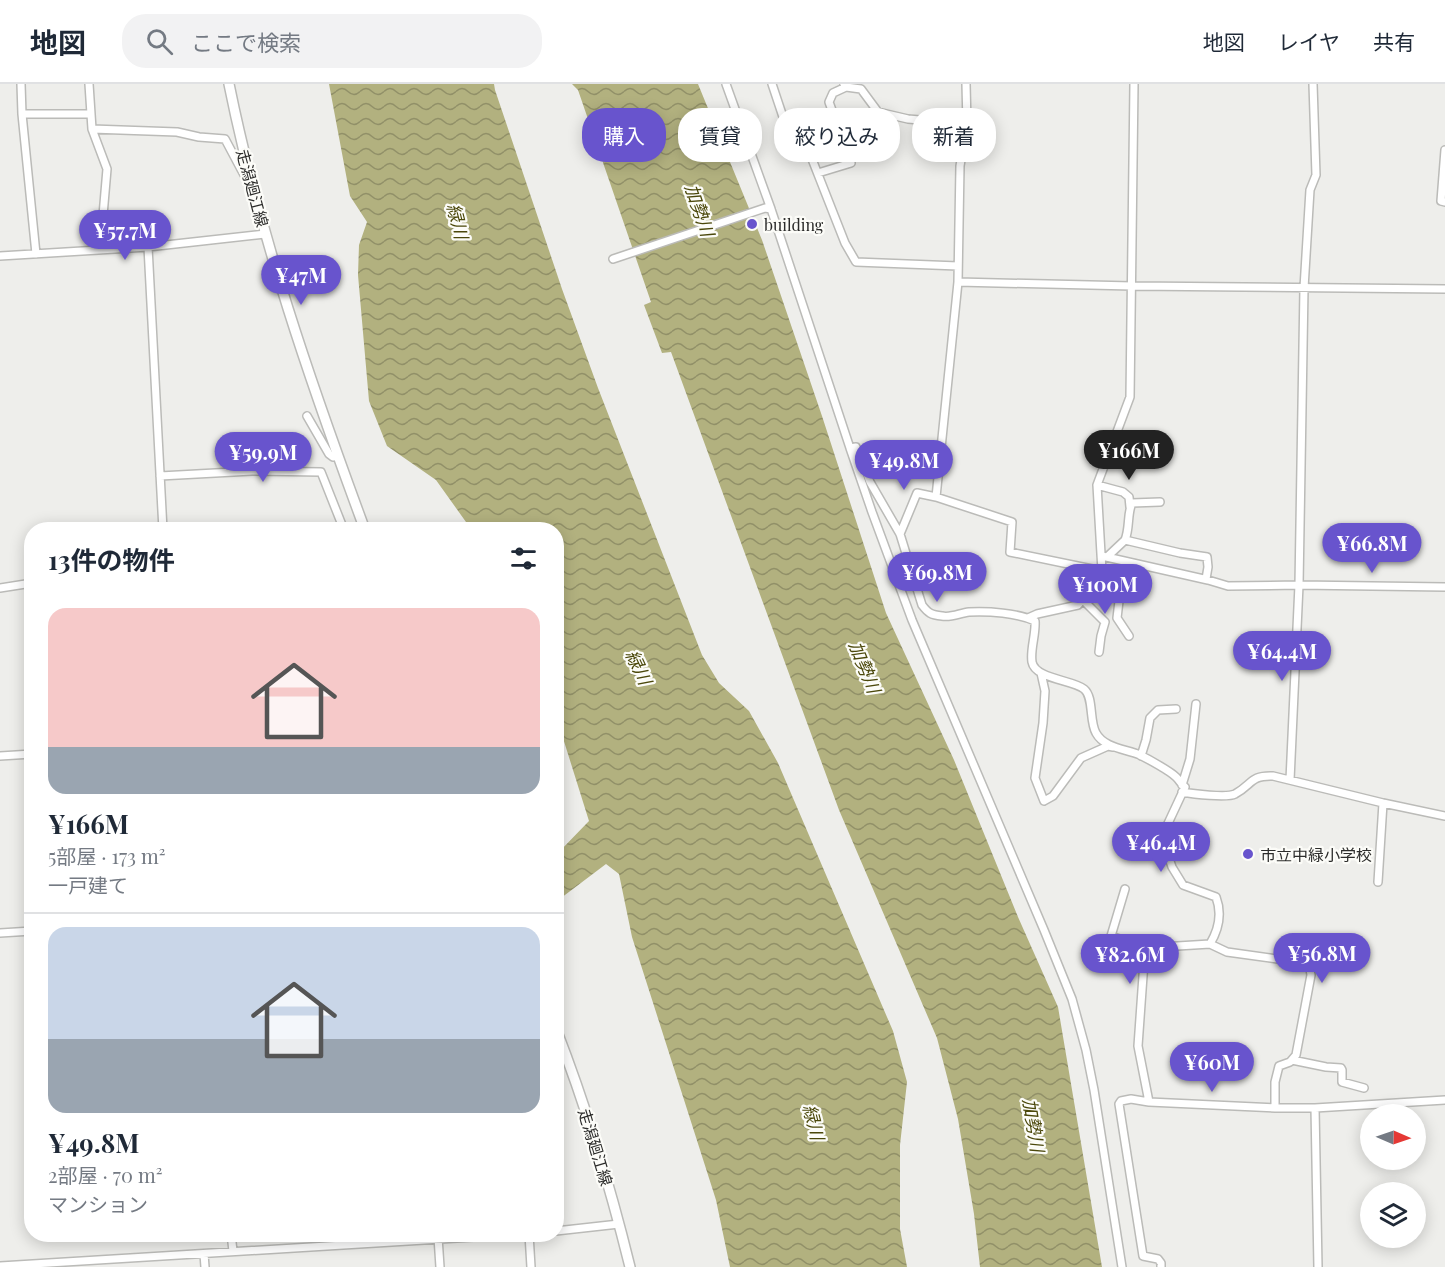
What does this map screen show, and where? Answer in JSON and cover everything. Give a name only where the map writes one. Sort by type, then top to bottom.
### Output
[{"type":"main road","name":"走潟廻江線","points":[[229,84],[238,130],[265,234],[319,403],[362,522]]},
{"type":"main road","name":"走潟廻江線","points":[[564,1049],[601,1159],[630,1267]]},
{"type":"street","points":[[21,84],[36,254]]},
{"type":"street","points":[[89,84],[92,129],[107,169],[100,250]]},
{"type":"street","points":[[726,84],[872,512],[912,620],[1072,999],[1094,1090],[1122,1267]]},
{"type":"street","points":[[772,84],[792,144],[810,154],[845,243],[856,262],[957,266]]},
{"type":"street","points":[[966,84],[967,108]]},
{"type":"street","points":[[1028,618],[1078,605],[1090,592],[1093,582],[1102,571],[1105,557],[1097,485],[1130,397],[1134,84]]},
{"type":"street","points":[[1290,780],[1299,585],[1304,288],[1310,190],[1316,175],[1313,84]]},
{"type":"street","points":[[818,173],[851,163],[830,102],[833,93],[845,86],[861,89],[879,112],[912,118]]},
{"type":"street","points":[[22,114],[91,114]]},
{"type":"street","points":[[92,129],[177,132],[225,139],[253,190]]},
{"type":"street","points":[[1445,150],[1441,201],[1445,202]]},
{"type":"street","points":[[936,497],[958,282],[961,162]]},
{"type":"street","points":[[613,259],[768,209]]},
{"type":"street","points":[[0,256],[148,247],[265,234]]},
{"type":"street","points":[[148,247],[163,522]]},
{"type":"street","points":[[958,282],[1445,289]]},
{"type":"street","points":[[308,416],[329,454],[333,457],[338,456]]},
{"type":"street","points":[[850,448],[856,447],[870,482],[900,534],[922,605],[928,613],[944,617],[969,612],[996,613],[1035,621],[1036,629],[1032,647],[1032,663],[1035,669],[1083,688],[1089,697],[1092,722],[1096,732],[1101,740],[1117,748]]},
{"type":"street","points":[[160,476],[252,471],[321,472],[341,522]]},
{"type":"street","points":[[1097,485],[1123,492],[1129,497],[1128,533],[1125,540],[1105,557]]},
{"type":"street","points":[[900,534],[917,493],[1012,522],[1010,552],[1102,571]]},
{"type":"street","points":[[1130,507],[1132,503],[1160,502]]},
{"type":"street","points":[[1125,540],[1207,557],[1206,579]]},
{"type":"street","points":[[1105,557],[1228,585],[1445,587]]},
{"type":"street","points":[[1093,582],[1119,591],[1117,618],[1129,636]]},
{"type":"street","points":[[0,588],[24,584]]},
{"type":"street","points":[[1083,600],[1105,622],[1119,622]]},
{"type":"street","points":[[1099,652],[1105,622]]},
{"type":"street","points":[[1041,673],[1045,691],[1044,712],[1035,778],[1044,801],[1053,796],[1081,758],[1108,746],[1141,756],[1175,776],[1182,789],[1199,794],[1233,795],[1254,779],[1273,776],[1445,816]]},
{"type":"street","points":[[1196,704],[1190,759],[1182,789],[1164,832],[1172,867],[1183,885],[1216,897],[1219,906],[1218,926],[1210,944]]},
{"type":"street","points":[[1141,756],[1150,718],[1158,710],[1176,709]]},
{"type":"street","points":[[0,756],[24,754]]},
{"type":"street","points":[[1378,882],[1383,803]]},
{"type":"street","points":[[1125,889],[1111,936],[1146,948],[1210,944],[1227,952],[1306,963],[1311,975],[1296,1055],[1290,1062],[1279,1066],[1275,1082],[1275,1108]]},
{"type":"street","points":[[0,933],[24,932]]},
{"type":"street","points":[[1146,948],[1138,1046],[1149,1102]]},
{"type":"street","points":[[1292,1060],[1341,1068],[1342,1082],[1364,1088]]},
{"type":"street","points":[[1161,1267],[1158,1258],[1143,1256],[1119,1104],[1121,1101],[1131,1099],[1149,1102],[1315,1108],[1445,1100]]},
{"type":"street","points":[[1315,1108],[1318,1267]]},
{"type":"street","points":[[564,1230],[620,1224]]},
{"type":"street","points":[[232,1242],[233,1251]]},
{"type":"street","points":[[0,1266],[365,1242]]},
{"type":"street","points":[[438,1242],[440,1267]]},
{"type":"street","points":[[529,1242],[531,1267]]},
{"type":"street","points":[[204,1254],[204,1267]]},
{"type":"water","name":"緑川","points":[[329,84],[494,84],[562,289],[598,388],[702,655],[719,683],[749,711],[778,763],[893,1031],[907,1082],[900,1145],[900,1229],[907,1267],[730,1267],[716,1200],[632,937],[619,874],[606,864],[564,896],[564,847],[589,821],[564,741],[564,522],[466,522],[436,480],[387,446],[369,401],[358,275],[359,245],[367,222],[350,196]]},
{"type":"water","name":"加勢川","points":[[572,84],[698,84],[708,108],[678,108],[678,162],[730,162],[762,240],[886,613],[954,760],[1018,917],[1058,1007],[1102,1267],[980,1267],[974,1214],[958,1119],[937,1038],[839,810],[671,352],[662,353],[644,305],[651,302],[603,162],[666,162],[666,108],[584,108],[578,90]]},
{"type":"place","name":"building","points":[[752,224]]},
{"type":"place","name":"市立中緑小学校","points":[[1248,854]]}]
